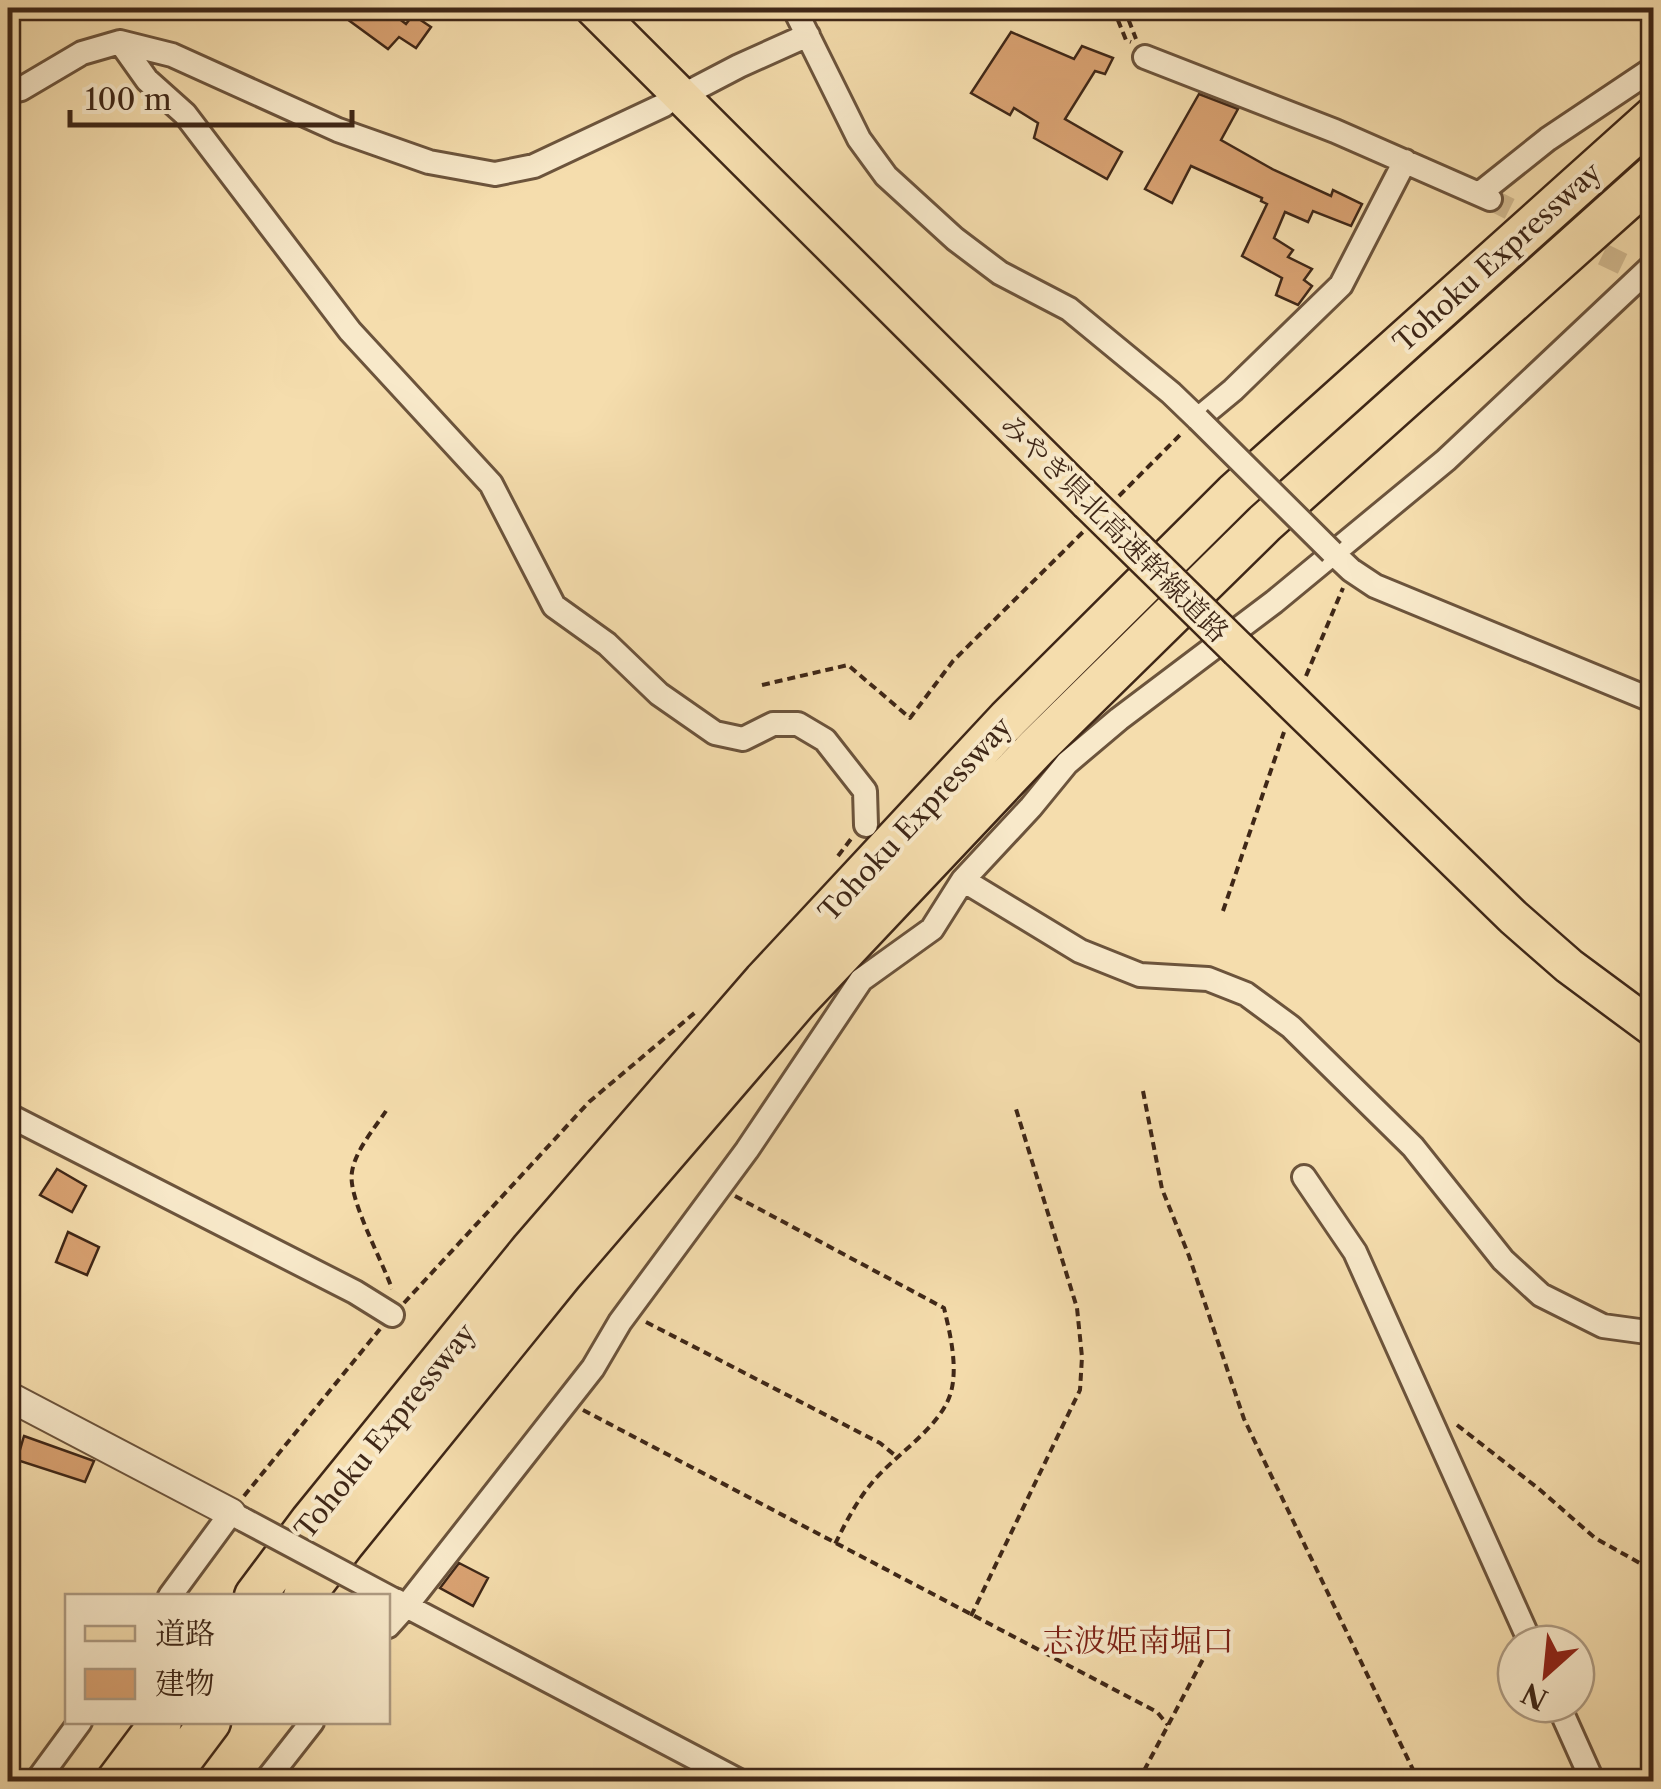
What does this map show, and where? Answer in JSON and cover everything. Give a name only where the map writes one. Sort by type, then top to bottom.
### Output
[{"type":"highway","name":"Tohoku Expressway","points":[[256,1594],[311,1521],[532,1250],[764,981],[1008,719],[1235,492],[1654,116]]},
{"type":"highway","name":"Tohoku Expressway","points":[[306,1594],[550,1289],[798,1000],[1037,747],[1265,523],[1654,175]]},
{"type":"highway","points":[[116,1782],[160,1724]]},
{"type":"highway","points":[[165,1782],[208,1724]]},
{"type":"main road","name":"みやぎ県北高速幹線道路","points":[[593,8],[1512,918],[1654,1029]]},
{"type":"street","points":[[794,8],[859,139],[886,176],[955,240],[1000,273],[1069,309],[1171,393],[1352,570],[1375,586],[1654,701]]},
{"type":"street","points":[[693,90],[808,35]]},
{"type":"street","points":[[120,42],[148,80],[185,114],[350,331],[491,484],[554,606],[607,644],[658,694],[715,733],[743,739],[772,724],[798,724],[825,740],[865,790],[866,824]]},
{"type":"street","points":[[8,92],[21,90],[82,54],[120,42],[172,55],[338,130],[429,162],[495,174],[534,166],[664,105]]},
{"type":"street","points":[[1145,56],[1484,197],[1548,139],[1654,68]]},
{"type":"street","points":[[1198,419],[1341,285],[1404,161]]},
{"type":"street","points":[[390,1622],[401,1602],[593,1368],[626,1312],[747,1150],[861,980],[932,928],[963,880],[1067,764],[1118,719],[1274,602],[1446,460],[1643,271]]},
{"type":"street","points":[[963,880],[1080,951],[1140,975],[1208,979],[1246,994],[1291,1027],[1413,1148],[1503,1260],[1542,1295],[1602,1326],[1654,1333]]},
{"type":"street","points":[[934,884],[949,903]]},
{"type":"street","points":[[8,1115],[392,1315]]},
{"type":"street","points":[[1304,1177],[1355,1252],[1522,1624]]},
{"type":"street","points":[[8,1396],[386,1594]]},
{"type":"street","points":[[172,1594],[238,1516]]},
{"type":"street","points":[[390,1596],[742,1782]]},
{"type":"street","points":[[36,1782],[79,1724]]},
{"type":"street","points":[[265,1782],[310,1724]]},
{"type":"street","points":[[1567,1724],[1593,1782]]},
{"type":"path","points":[[1124,8],[1145,56]]},
{"type":"path","points":[[762,685],[848,666],[910,718],[953,661],[1098,509],[1198,419]]},
{"type":"path","points":[[1303,682],[1352,570]]},
{"type":"path","points":[[1223,911],[1286,728]]},
{"type":"path","points":[[832,864],[866,824]]},
{"type":"path","points":[[238,1516],[392,1315],[589,1102],[705,1004]]},
{"type":"path","points":[[1144,1091],[1162,1188],[1244,1419],[1419,1782]]},
{"type":"path","points":[[970,1616],[1080,1390],[1082,1358],[1077,1308],[1016,1109]]},
{"type":"path","points":[[386,1111],[351,1174],[357,1208],[392,1288],[392,1315]]},
{"type":"path","points":[[719,1187],[944,1308],[953,1369],[951,1392],[940,1414],[870,1484],[835,1544]]},
{"type":"path","points":[[626,1312],[880,1442],[897,1456]]},
{"type":"path","points":[[566,1401],[1158,1712],[1168,1725]]},
{"type":"path","points":[[1425,1407],[1464,1429],[1596,1538],[1654,1570]]},
{"type":"path","points":[[1138,1782],[1210,1646]]},
{"type":"path","points":[[1614,1782],[1654,1764]]},
{"type":"building","points":[[332,8],[385,8],[406,24],[413,15],[431,27],[416,48],[399,37],[388,49]]},
{"type":"building","points":[[1011,32],[1074,59],[1082,46],[1113,58],[1105,74],[1095,71],[1065,119],[1122,152],[1107,179],[1034,138],[1038,123],[1014,108],[1010,115],[971,93]]},
{"type":"building","points":[[1199,94],[1238,109],[1221,140],[1331,196],[1333,190],[1362,204],[1351,226],[1313,211],[1308,222],[1285,212],[1274,238],[1293,250],[1288,257],[1312,269],[1304,280],[1312,286],[1298,305],[1276,295],[1282,278],[1242,256],[1267,204],[1262,198],[1191,166],[1172,203],[1145,189]]},
{"type":"building","points":[[57,1169],[86,1186],[72,1212],[40,1195]]},
{"type":"building","points":[[68,1232],[99,1247],[87,1275],[56,1262]]},
{"type":"building","points":[[24,1436],[94,1461],[85,1482],[17,1460]]},
{"type":"building","points":[[459,1563],[488,1578],[473,1606],[440,1588]]},
{"type":"tunnel","points":[[1490,199],[1544,226]]},
{"type":"tunnel","points":[[1573,240],[1623,264]]},
{"type":"district","name":"志波姫南堀口","points":[[1138,1640]]}]
